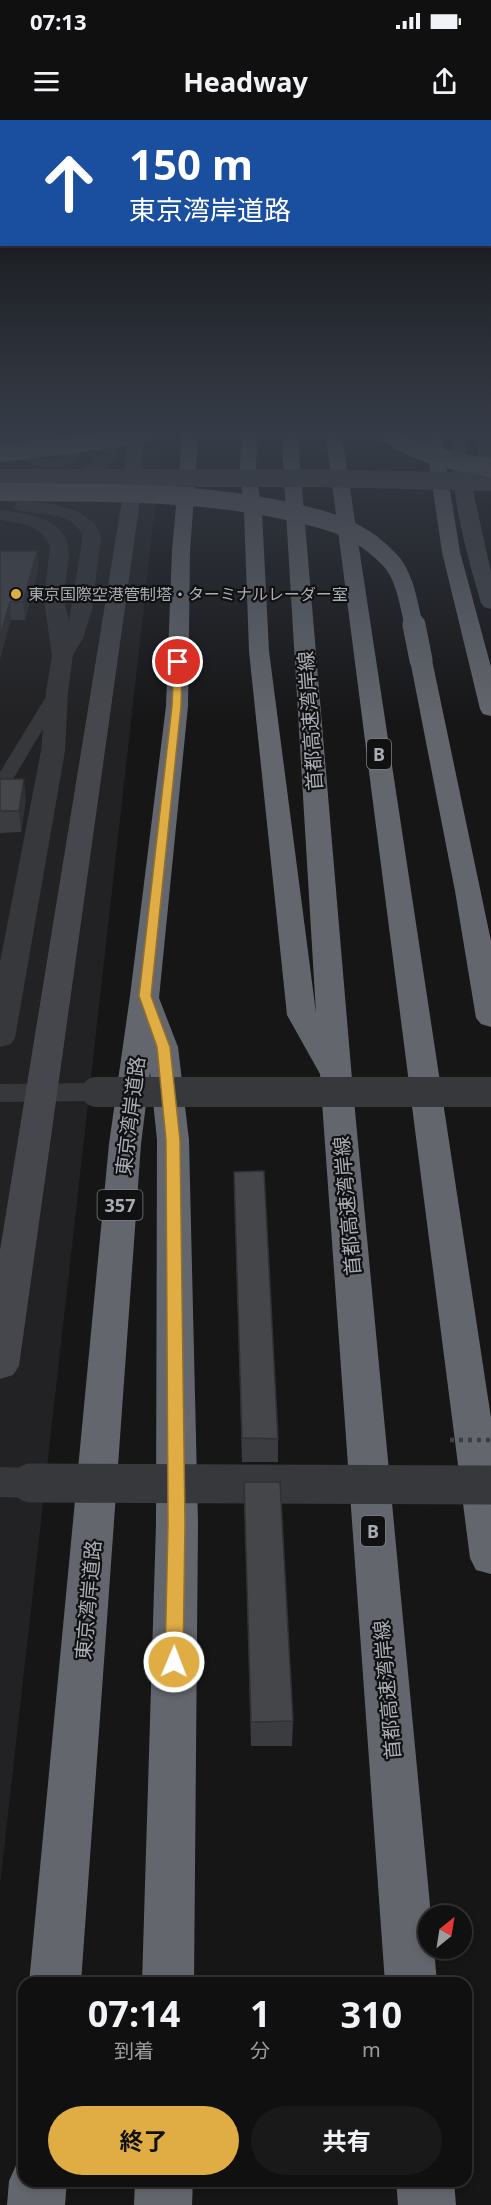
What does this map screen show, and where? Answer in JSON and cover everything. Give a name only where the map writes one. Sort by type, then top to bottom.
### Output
[{"type":"highway","name":"東京湾岸道路","points":[[56,1977],[125,1144],[145,996],[177,706],[183,526]]},
{"type":"highway","points":[[254,526],[259,651],[302,1016],[336,1079]]},
{"type":"highway","name":"首都高速湾岸線","points":[[296,526],[336,1079],[411,1977]]},
{"type":"highway","points":[[342,526],[371,541],[392,562],[402,583],[421,660],[491,1018]]},
{"type":"highway","name":"B","points":[[347,526],[491,1558]]},
{"type":"highway","points":[[448,526],[457,579],[491,709]]},
{"type":"highway","points":[[145,996],[163,1047],[173,1140],[177,1524],[168,1977]]},
{"type":"highway","points":[[36,2205],[38,2187]]},
{"type":"highway","points":[[163,2205],[164,2187]]},
{"type":"highway","points":[[426,2187],[427,2205]]},
{"type":"street","points":[[0,1038],[4,1004],[53,751],[57,692],[63,656],[54,600],[58,538],[45,526]]},
{"type":"street","points":[[63,656],[74,638],[80,615],[92,535],[88,526]]},
{"type":"street","points":[[0,1366],[127,526]]},
{"type":"street","points":[[471,526],[478,560],[491,603]]},
{"type":"street","points":[[0,1093],[491,1092]]},
{"type":"street","points":[[15,1483],[491,1485]]},
{"type":"lane","points":[[0,786],[57,692]]},
{"type":"shaded area","points":[[0,526],[153,526],[0,1885]]},
{"type":"building","name":"東京国際空港管制塔・ターミナルレーダー室","points":[[0,551],[37,551],[23,602],[10,602],[0,636]]},
{"type":"building","points":[[0,779],[24,779],[19,811],[0,811]]},
{"type":"building","points":[[264,1171],[278,1439],[242,1438],[234,1172]]},
{"type":"building","points":[[244,1482],[280,1482],[293,1721],[251,1722]]},
{"type":"place","name":"東京国際空港管制塔・ターミナルレーダー室","points":[[16,594]]},
{"type":"route","points":[[174,1662],[177,1524],[173,1328],[173,1140],[163,1047],[145,996],[177,706],[178,662]]}]
